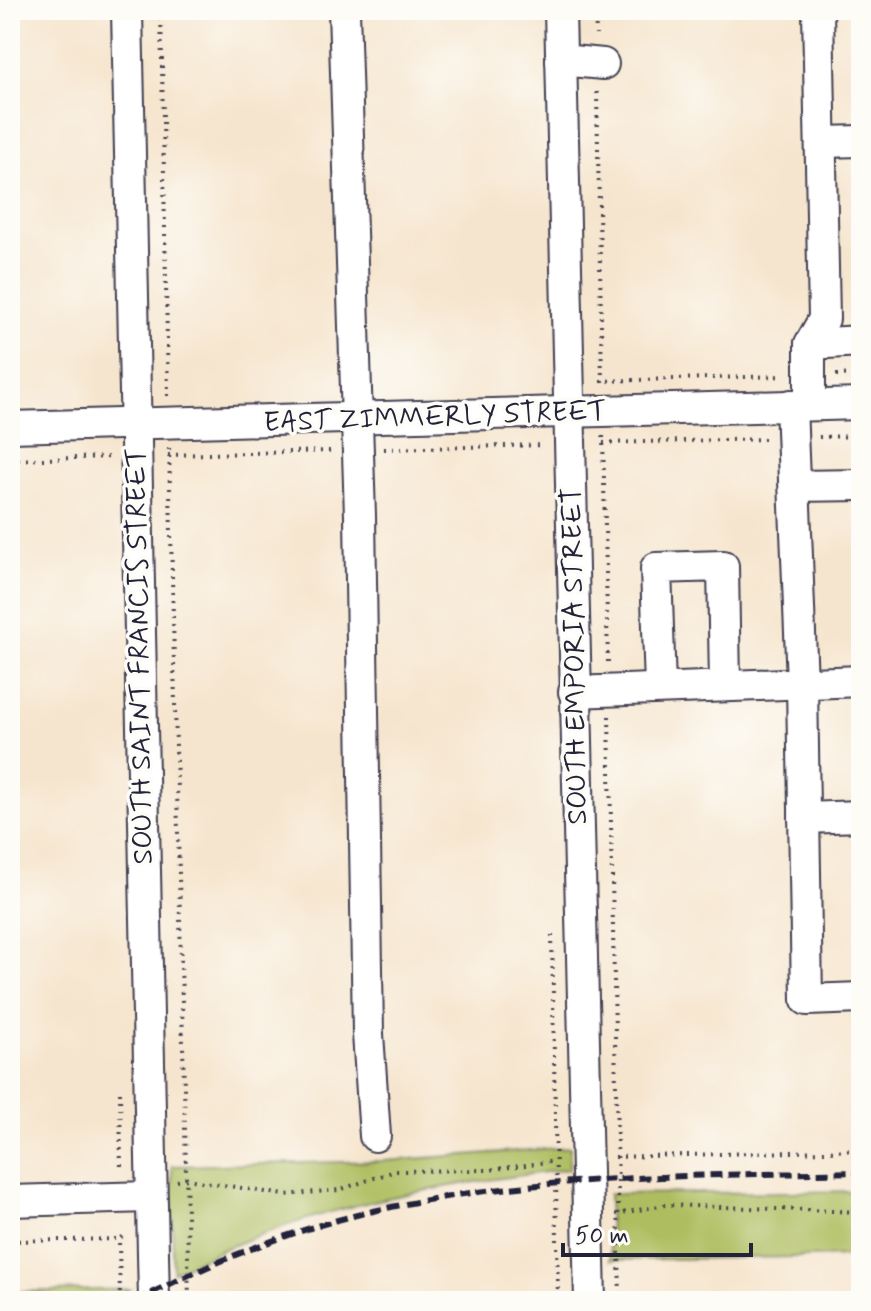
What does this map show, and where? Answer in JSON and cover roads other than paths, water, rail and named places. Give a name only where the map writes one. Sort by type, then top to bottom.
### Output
[{"type":"street","name":"SOUTH SAINT FRANCIS STREET","points":[[127,10],[133,456],[149,1197],[154,1301]]},
{"type":"street","points":[[344,10],[358,450],[361,793],[367,897],[368,1034],[375,1136]]},
{"type":"street","name":"SOUTH EMPORIA STREET","points":[[560,10],[590,1301]]},
{"type":"street","points":[[818,10],[823,142],[824,319],[810,344],[793,438],[802,683],[807,1000],[861,998]]},
{"type":"street","points":[[561,60],[600,63]]},
{"type":"street","points":[[823,142],[861,141]]},
{"type":"street","points":[[810,344],[861,341]]},
{"type":"street","name":"EAST ZIMMERLY STREET","points":[[10,427],[861,404]]},
{"type":"street","points":[[795,486],[861,485]]},
{"type":"street","points":[[660,688],[656,568],[723,566],[725,686]]},
{"type":"street","points":[[574,692],[861,681]]},
{"type":"street","points":[[804,818],[861,816]]},
{"type":"street","points":[[10,1201],[149,1197]]},
{"type":"railway","points":[[135,1301],[213,1264],[267,1243],[349,1217],[412,1203],[475,1192],[604,1180],[861,1172]]}]
